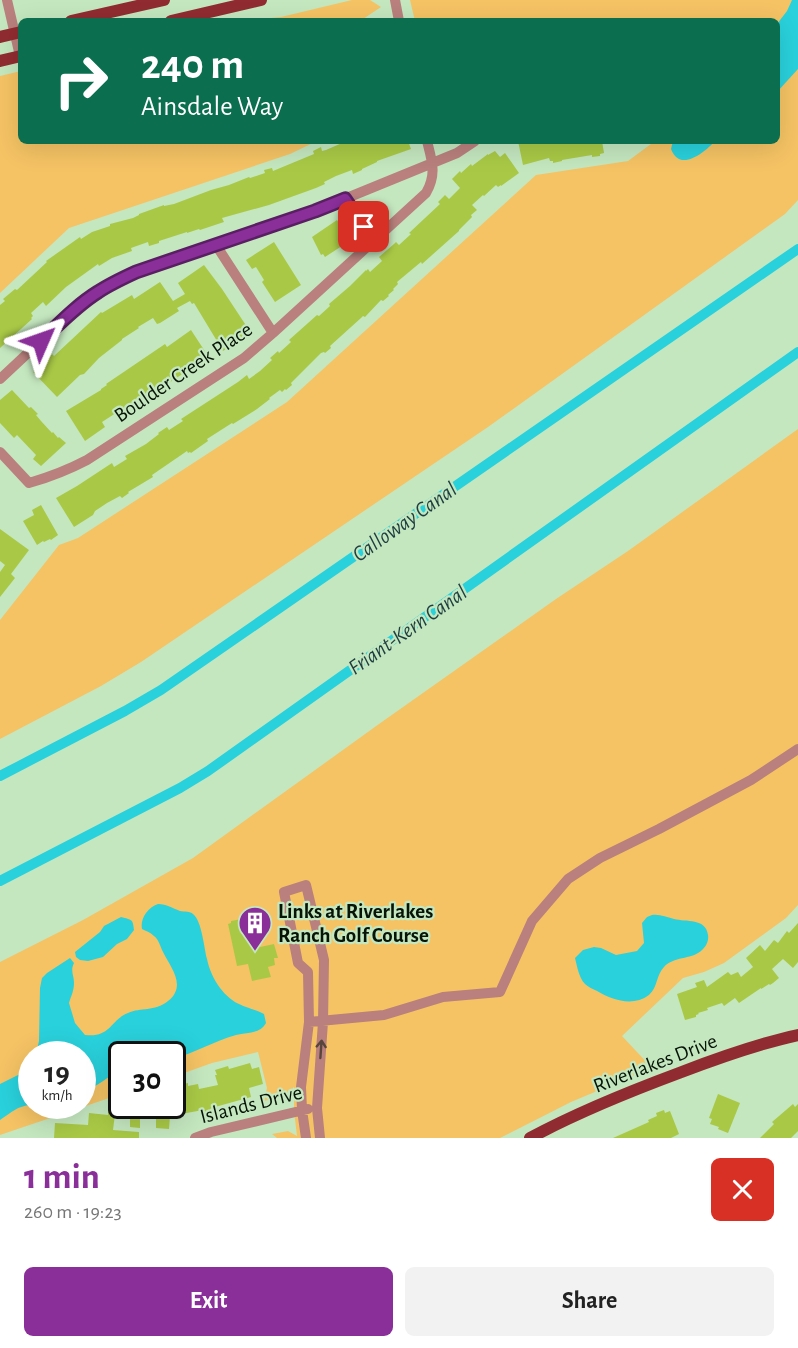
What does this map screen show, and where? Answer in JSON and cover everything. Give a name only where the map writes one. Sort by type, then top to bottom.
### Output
[{"type":"main road","points":[[84,18],[164,0]]},
{"type":"main road","points":[[184,18],[261,0]]},
{"type":"main road","points":[[0,37],[18,33]]},
{"type":"main road","points":[[0,61],[18,57]]},
{"type":"main road","name":"Riverlakes Drive","points":[[530,1138],[642,1086],[711,1061],[798,1035]]},
{"type":"street","points":[[7,0],[18,33]]},
{"type":"street","points":[[394,0],[398,18]]},
{"type":"street","points":[[428,144],[432,163]]},
{"type":"street","points":[[0,379],[76,308],[116,281],[136,272],[315,211],[457,153],[470,144]]},
{"type":"street","name":"Boulder Creek Place","points":[[0,452],[29,483],[59,474],[87,460],[244,358],[426,193],[433,176],[432,163]]},
{"type":"street","points":[[345,199],[374,242]]},
{"type":"street","points":[[216,245],[273,333]]},
{"type":"street","points":[[309,1022],[384,1015],[443,998],[500,992],[532,921],[568,879],[600,858],[751,780],[798,749]]},
{"type":"street","points":[[306,1138],[301,1087],[309,1022],[308,972],[298,963],[284,892],[306,885],[324,960],[323,1022],[317,1108],[320,1138]]},
{"type":"street","points":[[308,972],[324,969]]},
{"type":"street","name":"Islands Drive","points":[[195,1138],[211,1132],[317,1108]]},
{"type":"shaded area","points":[[352,0],[370,0],[381,7],[364,18],[270,18]]},
{"type":"shaded area","points":[[410,0],[798,0],[798,200],[785,214],[488,427],[141,662],[101,686],[0,739],[0,620],[59,545],[78,538],[287,402],[536,175],[628,161],[651,144],[780,144],[780,18],[414,18]]},
{"type":"shaded area","points":[[18,72],[18,144],[311,144],[290,154],[69,228],[0,293],[0,76]]},
{"type":"shaded area","points":[[798,429],[798,905],[786,918],[724,963],[683,978],[622,1036],[652,1068],[571,1102],[500,1138],[277,1138],[272,1134],[288,1131],[297,1136],[294,1087],[285,1096],[264,1101],[267,1088],[258,1052],[212,1063],[186,1072],[186,1041],[108,1041],[108,1098],[96,1102],[96,1041],[18,1041],[18,1119],[47,1119],[0,1135],[0,962],[83,920],[193,858],[556,599],[628,551]]},
{"type":"water","points":[[792,0],[798,0],[798,69],[780,89],[780,20]]},
{"type":"water","points":[[672,144],[712,144],[699,155],[686,160],[675,156],[671,149]]},
{"type":"water","points":[[167,905],[189,912],[196,917],[209,967],[218,985],[236,1002],[264,1014],[266,1023],[257,1031],[236,1035],[186,1055],[186,1041],[108,1041],[108,1078],[96,1086],[96,1041],[39,1041],[42,978],[70,958],[74,963],[72,971],[74,986],[69,1003],[75,1023],[85,1035],[100,1034],[128,1013],[153,1008],[168,1001],[176,989],[176,977],[157,939],[142,929],[143,918],[154,906]]},
{"type":"water","points":[[652,915],[700,923],[708,935],[706,946],[697,954],[668,964],[661,970],[652,992],[643,999],[623,1001],[585,984],[575,958],[583,950],[594,947],[616,955],[637,951],[644,943],[642,923]]},
{"type":"water","points":[[121,917],[130,920],[133,924],[134,930],[127,939],[117,944],[103,957],[88,961],[76,957],[75,952],[104,926]]},
{"type":"water","points":[[18,1075],[18,1108],[0,1120],[0,1084]]},
{"type":"building","points":[[340,144],[409,144],[411,149],[377,161],[353,174],[352,170],[336,176],[316,188],[269,205],[222,218],[224,222],[149,246],[148,242],[131,248],[132,251],[112,258],[99,266],[98,264],[66,287],[46,306],[43,302],[31,313],[32,319],[0,348],[0,305],[5,301],[3,299],[15,289],[17,290],[46,261],[80,237],[81,239],[110,224],[133,218],[164,205],[174,204],[265,173],[264,170],[272,168],[273,171],[314,154],[313,151],[321,147],[322,151]]},
{"type":"building","points":[[519,144],[602,144],[604,153],[600,156],[592,157],[592,155],[553,163],[549,158],[523,165]]},
{"type":"building","points":[[495,151],[500,157],[505,153],[519,173],[501,186],[496,185],[472,205],[477,210],[459,231],[422,264],[421,262],[397,282],[398,284],[389,296],[381,300],[365,317],[363,316],[330,346],[331,348],[321,353],[291,383],[292,385],[282,392],[280,390],[257,409],[207,439],[208,441],[191,453],[187,451],[122,498],[120,496],[107,503],[74,527],[56,498],[112,463],[114,467],[127,459],[125,456],[146,444],[167,427],[169,430],[183,421],[181,419],[247,375],[249,379],[260,371],[272,360],[270,358],[291,342],[289,340],[330,306],[329,304],[366,270],[370,272],[382,261],[379,257],[396,242],[399,245],[411,234],[409,233],[440,204],[438,202],[445,195],[449,199],[460,188],[452,179],[460,171],[461,173],[471,164],[472,166]]},
{"type":"building","points":[[337,220],[351,240],[325,257],[321,255],[312,237]]},
{"type":"building","points":[[274,242],[301,285],[275,302],[262,282],[264,280],[256,267],[252,269],[246,260]]},
{"type":"building","points":[[204,265],[251,333],[231,346],[223,351],[194,303],[190,301],[177,308],[179,311],[160,323],[157,324],[153,318],[138,327],[99,358],[57,397],[33,372],[52,354],[54,356],[101,312],[132,295],[134,299],[160,282],[173,301],[185,294],[178,283]]},
{"type":"building","points":[[191,330],[210,359],[201,365],[198,361],[143,401],[123,413],[119,411],[102,422],[105,427],[85,441],[66,411],[101,390],[106,384],[165,344],[167,347]]},
{"type":"building","points":[[12,390],[38,414],[36,415],[52,433],[66,443],[41,466],[33,459],[36,455],[17,435],[14,438],[0,423],[0,400]]},
{"type":"building","points":[[41,505],[58,535],[37,545],[23,521],[34,515],[32,510]]},
{"type":"building","points":[[0,529],[29,550],[11,574],[15,578],[0,597],[0,572],[5,565],[0,561]]},
{"type":"building","name":"Links at Riverlakes Ranch Golf Course","points":[[247,918],[249,923],[254,922],[260,947],[274,944],[278,958],[274,958],[275,965],[268,967],[271,977],[252,981],[248,964],[237,966],[228,924],[231,921]]},
{"type":"building","points":[[798,923],[798,962],[793,968],[783,959],[772,969],[779,978],[770,985],[761,988],[739,1003],[735,998],[724,1006],[722,1003],[707,1008],[708,1010],[698,1013],[696,1017],[685,1020],[677,994],[697,987],[695,983],[704,980],[707,987],[728,972],[731,975],[738,972],[741,977],[753,967],[746,958],[760,945],[765,951],[774,940],[778,943],[787,931],[789,933]]},
{"type":"building","points":[[250,1063],[252,1069],[259,1067],[263,1084],[249,1088],[251,1097],[215,1107],[210,1109],[211,1112],[204,1114],[203,1110],[186,1113],[186,1083],[188,1083],[188,1086],[198,1084],[199,1089],[218,1085],[215,1070],[228,1066],[229,1069]]},
{"type":"building","points":[[718,1094],[740,1103],[728,1133],[710,1124],[712,1119],[709,1118]]},
{"type":"building","points":[[793,1104],[795,1107],[798,1104],[798,1131],[791,1138],[760,1138],[774,1124],[772,1122]]},
{"type":"building","points":[[664,1110],[665,1113],[670,1111],[679,1134],[671,1138],[613,1138],[649,1122],[648,1120],[657,1116],[656,1113]]},
{"type":"building","points":[[96,1114],[108,1115],[108,1119],[114,1119],[113,1130],[139,1132],[139,1138],[54,1138],[55,1123],[88,1125],[88,1119],[96,1119]]},
{"type":"building","points":[[130,1119],[140,1119],[140,1128],[130,1127]]},
{"type":"building","points":[[156,1119],[170,1119],[169,1129],[156,1128]]},
{"type":"waterway","name":"Calloway Canal","points":[[0,776],[161,690],[798,249]]},
{"type":"waterway","name":"Friant-Kern Canal","points":[[0,881],[180,788],[208,771],[798,352]]},
{"type":"place","name":"Links at Riverlakes Ranch Golf Course","points":[[255,952]]},
{"type":"route","points":[[41,341],[76,308],[98,292],[136,272],[345,199],[364,227]]}]
